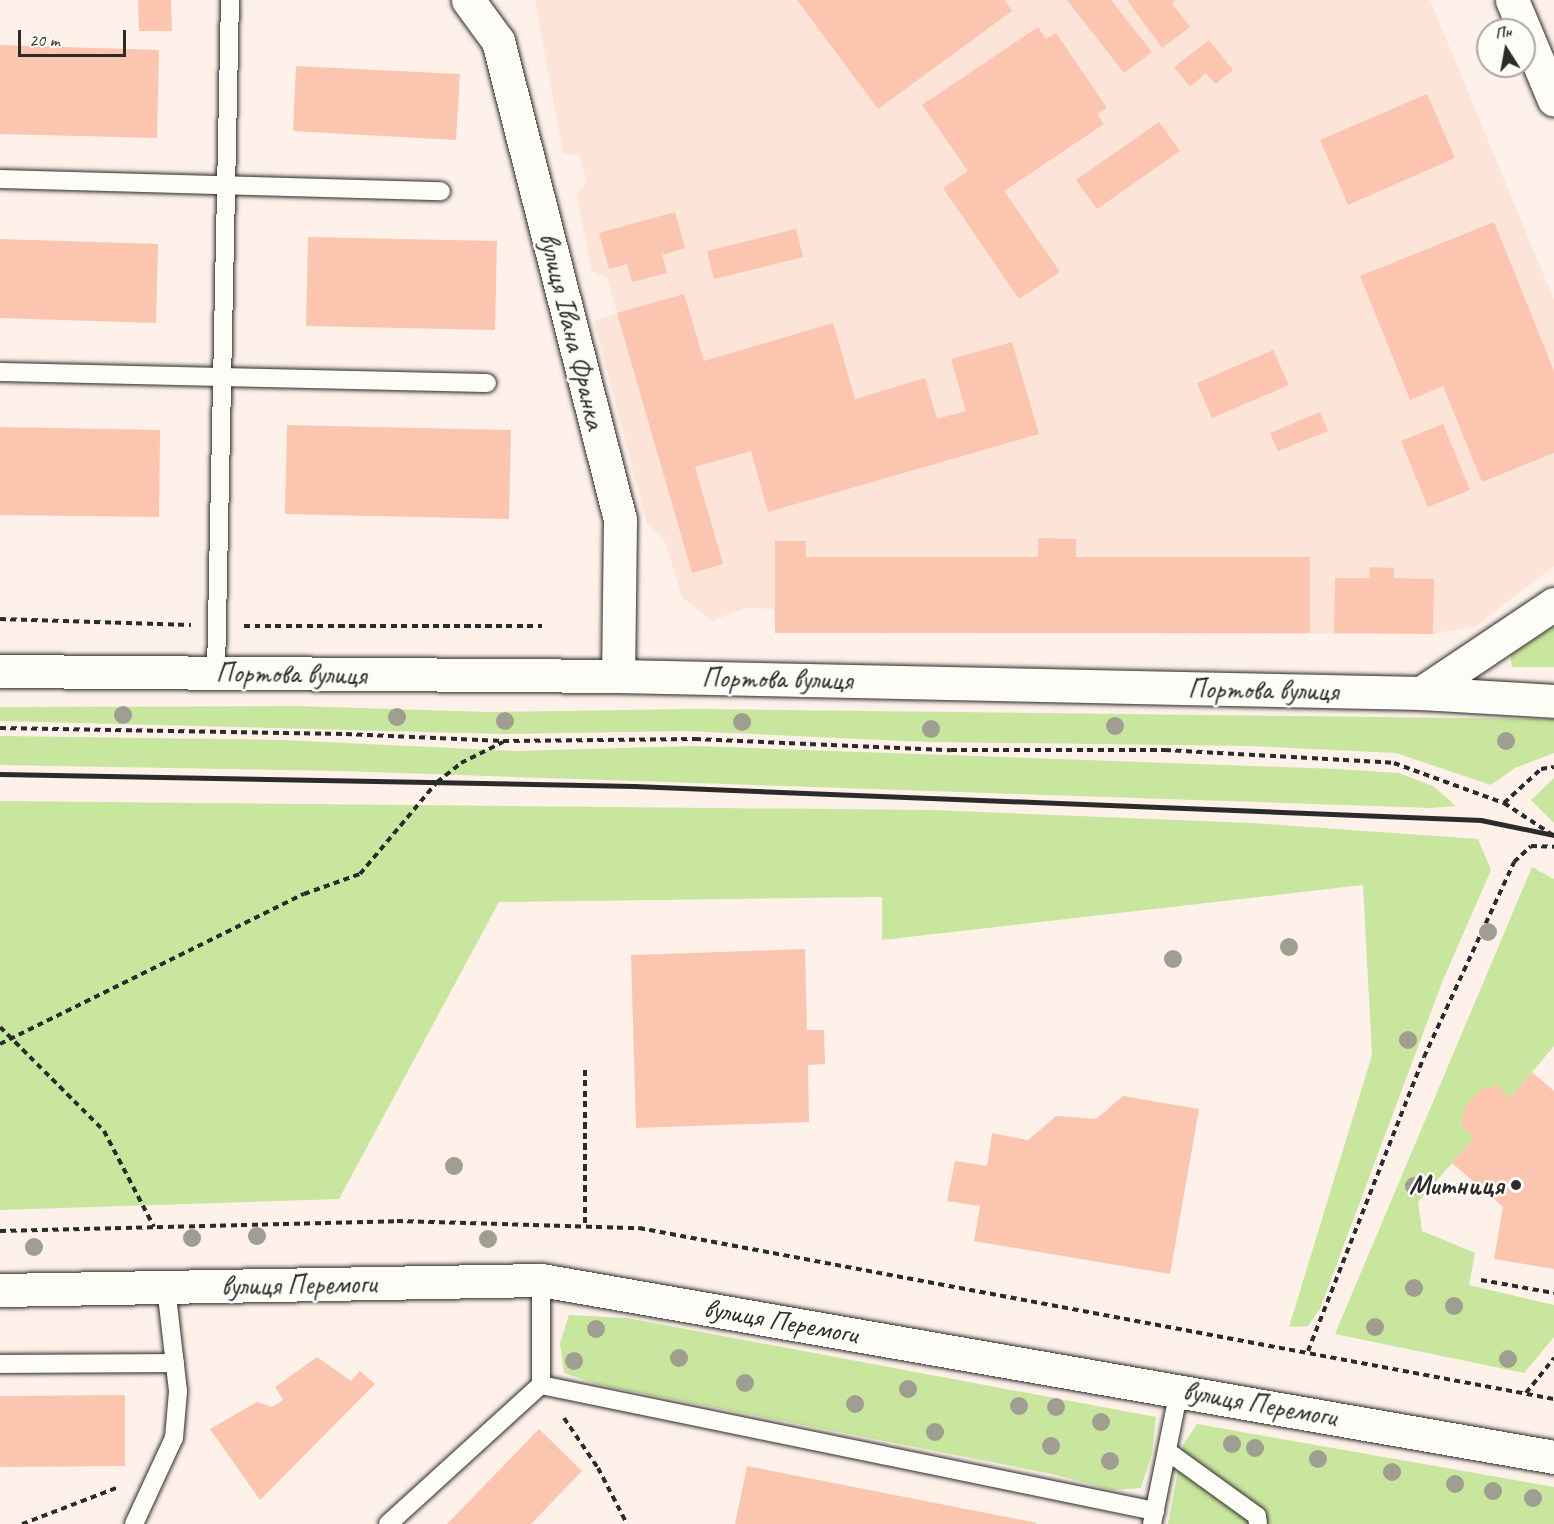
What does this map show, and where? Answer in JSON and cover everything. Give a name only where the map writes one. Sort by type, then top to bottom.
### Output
[{"type":"street","name":"вулиця Івана Франка","points":[[468,0],[498,41],[620,519],[618,676]]},
{"type":"street","points":[[1512,0],[1554,100]]},
{"type":"street","points":[[1421,693],[1554,604]]},
{"type":"street","name":"Портова вулиця","points":[[0,671],[618,676],[1421,693],[1554,701]]},
{"type":"street","name":"вулиця Перемоги","points":[[0,1290],[542,1280],[1554,1457]]},
{"type":"lane","points":[[216,672],[219,626],[230,0]]},
{"type":"lane","points":[[0,179],[441,191]]},
{"type":"lane","points":[[0,372],[487,383]]},
{"type":"lane","points":[[388,1524],[541,1385],[542,1280]]},
{"type":"lane","points":[[134,1524],[174,1438],[178,1391],[166,1288]]},
{"type":"lane","points":[[0,1364],[175,1363]]},
{"type":"lane","points":[[541,1385],[1153,1517],[1179,1390]]},
{"type":"lane","points":[[1167,1452],[1257,1516],[1258,1524]]},
{"type":"path","points":[[0,619],[219,626],[542,626]]},
{"type":"path","points":[[0,728],[346,734],[503,741],[695,739],[951,750],[1165,750],[1394,763],[1504,803],[1554,836]]},
{"type":"path","points":[[0,1044],[304,894],[360,874],[437,782],[461,763],[503,741]]},
{"type":"path","points":[[1504,803],[1541,770],[1554,767]]},
{"type":"path","points":[[1308,1351],[1424,1057],[1514,862],[1531,846],[1554,847]]},
{"type":"path","points":[[0,1027],[104,1131],[154,1227]]},
{"type":"path","points":[[585,1070],[585,1227]]},
{"type":"path","points":[[0,1231],[397,1221],[639,1228],[1308,1351],[1554,1399]]},
{"type":"path","points":[[1481,1280],[1554,1293]]},
{"type":"path","points":[[1526,1393],[1554,1358]]},
{"type":"path","points":[[541,1385],[598,1468],[627,1524]]},
{"type":"path","points":[[22,1524],[158,1472]]},
{"type":"shaded area","points":[[535,0],[1430,0],[1554,300],[1554,566],[1476,626],[1433,634],[775,633],[774,609],[745,608],[712,621],[682,597],[664,539],[647,524],[594,321],[617,313],[607,278],[592,271],[576,193],[587,183],[579,155],[563,153]]},
{"type":"green space","points":[[1554,626],[1554,667],[1512,667],[1510,655]]},
{"type":"green space","points":[[296,706],[488,712],[693,709],[1554,719],[1554,753],[1515,768],[1491,785],[1396,753],[1251,746],[926,742],[685,731],[504,734],[0,721],[0,707]]},
{"type":"green space","points":[[0,736],[283,740],[515,751],[695,746],[1337,769],[1399,773],[1433,786],[1456,806],[1432,808],[342,771],[0,765]]},
{"type":"green space","points":[[1554,778],[1554,823],[1531,800]]},
{"type":"green space","points":[[0,801],[932,810],[1252,823],[1478,839],[1491,870],[1443,980],[1320,1309],[1308,1326],[1289,1327],[1372,1055],[1363,885],[882,940],[882,897],[499,902],[339,1199],[0,1210]]},
{"type":"green space","points":[[1532,867],[1554,879],[1554,1046],[1510,1098],[1496,1086],[1480,1090],[1464,1108],[1461,1126],[1474,1138],[1418,1202],[1422,1231],[1475,1253],[1469,1285],[1554,1305],[1554,1337],[1524,1373],[1335,1334]]},
{"type":"green space","points":[[569,1315],[627,1318],[1156,1417],[1152,1453],[1141,1488],[1112,1490],[1052,1474],[600,1385],[564,1373],[560,1343]]},
{"type":"green space","points":[[1197,1424],[1554,1487],[1554,1524],[1168,1524],[1183,1445]]},
{"type":"building","points":[[138,0],[171,0],[172,31],[139,31]]},
{"type":"building","points":[[797,0],[1004,0],[1012,11],[878,109]]},
{"type":"building","points":[[1067,0],[1111,0],[1152,52],[1124,73]]},
{"type":"building","points":[[1127,0],[1176,0],[1172,3],[1190,27],[1162,48]]},
{"type":"building","points":[[1038,27],[1046,39],[1056,33],[1107,108],[1097,114],[1104,124],[1004,191],[1060,272],[1019,299],[943,188],[968,171],[922,105]]},
{"type":"building","points":[[1209,40],[1233,70],[1215,84],[1206,73],[1190,87],[1174,67]]},
{"type":"building","points":[[0,45],[159,50],[157,138],[0,134]]},
{"type":"building","points":[[296,66],[460,74],[456,140],[293,131]]},
{"type":"building","points":[[1427,94],[1455,158],[1348,205],[1320,140]]},
{"type":"building","points":[[1159,122],[1180,151],[1097,209],[1076,180]]},
{"type":"building","points":[[675,212],[685,248],[662,255],[667,273],[632,282],[627,264],[609,269],[599,233]]},
{"type":"building","points":[[1494,222],[1554,371],[1554,453],[1482,482],[1443,386],[1410,400],[1360,276]]},
{"type":"building","points":[[796,229],[803,257],[714,279],[707,251]]},
{"type":"building","points":[[308,237],[497,241],[495,330],[306,326]]},
{"type":"building","points":[[0,239],[158,244],[156,323],[0,318]]},
{"type":"building","points":[[684,294],[704,361],[833,323],[855,399],[925,378],[937,419],[966,411],[951,359],[1012,342],[1039,434],[768,512],[751,451],[695,467],[723,564],[692,573],[617,313]]},
{"type":"building","points":[[1273,350],[1289,385],[1212,418],[1197,383]]},
{"type":"building","points":[[1320,412],[1328,431],[1278,451],[1270,433]]},
{"type":"building","points":[[1443,424],[1470,490],[1428,507],[1401,441]]},
{"type":"building","points":[[287,425],[511,430],[509,519],[285,514]]},
{"type":"building","points":[[0,427],[160,430],[159,517],[0,515]]},
{"type":"building","points":[[1038,538],[1076,539],[1076,557],[1310,557],[1310,633],[775,633],[775,541],[806,541],[806,557],[1038,557]]},
{"type":"building","points":[[1370,567],[1394,568],[1394,578],[1434,579],[1433,634],[1334,633],[1335,578],[1369,578]]},
{"type":"building","points":[[805,949],[807,1030],[824,1030],[825,1064],[808,1065],[809,1122],[636,1128],[631,955]]},
{"type":"building","name":"Митниця","points":[[1532,1072],[1554,1091],[1554,1269],[1494,1259],[1503,1207],[1452,1163],[1474,1138],[1461,1126],[1464,1108],[1480,1090],[1497,1085],[1510,1098]]},
{"type":"building","points":[[1123,1096],[1199,1109],[1170,1274],[974,1241],[980,1206],[947,1201],[955,1161],[987,1166],[992,1133],[1028,1140],[1056,1116],[1096,1119]]},
{"type":"building","points":[[317,1357],[351,1381],[360,1371],[375,1384],[260,1500],[210,1429],[257,1402],[272,1407],[283,1400],[275,1387]]},
{"type":"building","points":[[125,1395],[125,1466],[0,1467],[0,1396]]},
{"type":"building","points":[[539,1429],[582,1471],[531,1524],[447,1524]]},
{"type":"building","points":[[747,1466],[1037,1523],[735,1524]]},
{"type":"railway","points":[[0,774],[634,786],[1481,820],[1554,835]]},
{"type":"place","name":"Митниця","points":[[1516,1185]]}]
